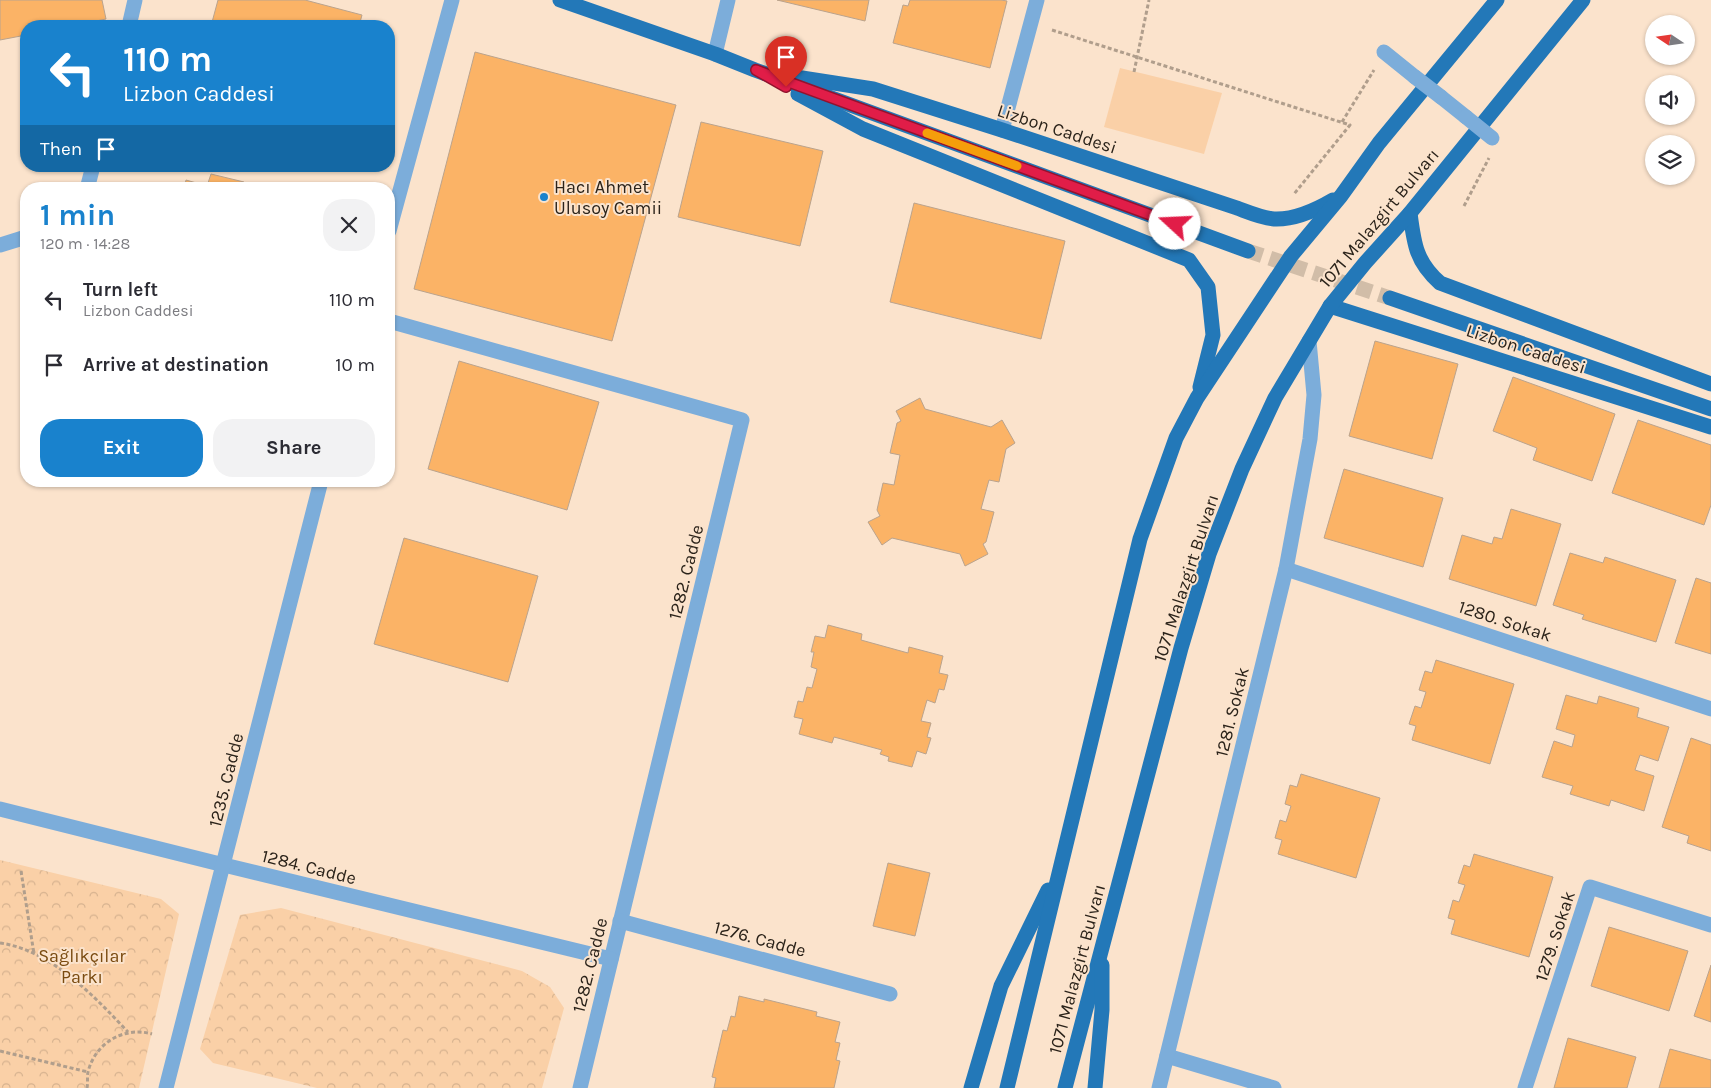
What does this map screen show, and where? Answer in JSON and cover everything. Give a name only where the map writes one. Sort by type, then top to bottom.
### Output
[{"type":"main road","name":"Lizbon Caddesi","points":[[560,0],[715,54],[1248,251]]},
{"type":"main road","points":[[1007,1088],[1140,539],[1176,438],[1197,398],[1291,256],[1341,196],[1379,143],[1497,0]]},
{"type":"main road","name":"1071 Malazgirt Bulvarı","points":[[1065,1088],[1181,648],[1209,554],[1232,495],[1275,398],[1330,306],[1365,263],[1410,213],[1583,0]]},
{"type":"main road","name":"Lizbon Caddesi","points":[[756,70],[873,89],[1274,219],[1293,217],[1316,210],[1341,196]]},
{"type":"main road","name":"Lizbon Caddesi","points":[[756,70],[863,129],[1189,260],[1208,287],[1213,335],[1197,398]]},
{"type":"main road","name":"Lizbon Caddesi","points":[[1410,213],[1414,244],[1419,259],[1429,273],[1440,283],[1711,384]]},
{"type":"main road","name":"Lizbon Caddesi","points":[[1390,298],[1711,409]]},
{"type":"main road","name":"Lizbon Caddesi","points":[[1330,306],[1711,427]]},
{"type":"main road","points":[[971,1088],[1000,986],[1060,864]]},
{"type":"main road","points":[[1094,1088],[1102,1010],[1102,945]]},
{"type":"street","points":[[130,20],[135,0]]},
{"type":"street","points":[[395,209],[452,0]]},
{"type":"street","points":[[715,54],[728,0]]},
{"type":"street","points":[[1002,130],[1037,0]]},
{"type":"street","points":[[1384,52],[1498,142]]},
{"type":"street","points":[[0,245],[20,239]]},
{"type":"street","name":"1282. Cadde","points":[[395,323],[742,420],[580,1088]]},
{"type":"street","name":"1281. Sokak","points":[[1159,1088],[1286,569],[1310,439],[1314,395],[1309,342]]},
{"type":"street","name":"1235. Cadde","points":[[166,1088],[319,487]]},
{"type":"street","name":"1280. Sokak","points":[[1286,569],[1711,709]]},
{"type":"street","name":"1284. Cadde","points":[[0,809],[224,866],[611,959]]},
{"type":"street","name":"1279. Sokak","points":[[1525,1088],[1590,887],[1711,925]]},
{"type":"street","name":"1276. Cadde","points":[[620,921],[890,994]]},
{"type":"street","points":[[1167,1056],[1274,1088]]},
{"type":"path","points":[[1134,72],[1149,0]]},
{"type":"path","points":[[1031,24],[1350,125],[1291,198]]},
{"type":"path","points":[[1342,122],[1384,52]]},
{"type":"path","points":[[1464,206],[1498,142]]},
{"type":"path","points":[[21,871],[35,954]]},
{"type":"path","points":[[0,943],[12,944],[35,954],[66,973],[91,994],[128,1032]]},
{"type":"path","points":[[88,1088],[88,1072],[102,1046],[114,1037],[128,1032],[152,1034]]},
{"type":"path","points":[[0,1051],[88,1072]]},
{"type":"green space","points":[[1120,68],[1222,93],[1204,154],[1104,127]]},
{"type":"green space","name":"Sağlıkçılar Parkı","points":[[0,860],[161,899],[179,914],[139,1088],[0,1088]]},
{"type":"green space","points":[[281,908],[522,971],[550,987],[564,1008],[542,1088],[317,1088],[213,1063],[200,1049],[240,915]]},
{"type":"building","points":[[0,0],[102,0],[106,19],[20,20],[20,36],[0,40]]},
{"type":"building","points":[[218,0],[305,0],[362,15],[361,20],[213,20]]},
{"type":"building","points":[[777,0],[869,0],[865,21]]},
{"type":"building","points":[[910,0],[1007,1],[990,68],[893,43],[903,5],[908,6]]},
{"type":"building","name":"Hacı Ahmet Ulusoy Camii","points":[[475,52],[676,105],[612,341],[414,289]]},
{"type":"building","points":[[701,122],[823,151],[800,246],[678,217]]},
{"type":"building","points":[[211,174],[244,182],[208,182]]},
{"type":"building","points":[[914,203],[1065,241],[1041,339],[890,302]]},
{"type":"building","points":[[1375,341],[1458,364],[1432,459],[1349,436]]},
{"type":"building","points":[[459,361],[599,402],[567,510],[428,469]]},
{"type":"building","points":[[1513,377],[1615,414],[1592,481],[1533,460],[1537,448],[1493,431]]},
{"type":"building","points":[[920,398],[925,409],[991,427],[1002,420],[1015,443],[1006,449],[999,482],[989,480],[981,509],[994,512],[986,542],[983,544],[988,554],[965,566],[960,554],[892,538],[882,545],[868,522],[880,516],[877,510],[883,483],[894,485],[900,455],[890,453],[897,423],[901,421],[896,411]]},
{"type":"building","points":[[1638,420],[1711,445],[1711,505],[1704,525],[1612,493]]},
{"type":"building","points":[[1344,469],[1443,498],[1423,567],[1324,538]]},
{"type":"building","points":[[1511,509],[1561,524],[1536,606],[1449,579],[1462,535],[1492,544],[1494,537],[1502,539]]},
{"type":"building","points":[[404,538],[538,576],[508,682],[374,644]]},
{"type":"building","points":[[1570,553],[1603,563],[1605,557],[1676,580],[1656,642],[1582,619],[1584,615],[1553,605]]},
{"type":"building","points":[[1696,578],[1711,583],[1711,654],[1675,643]]},
{"type":"building","points":[[828,625],[862,634],[861,640],[908,653],[909,647],[943,656],[939,673],[948,675],[944,690],[939,689],[935,703],[927,700],[921,721],[931,723],[927,737],[931,738],[926,754],[917,751],[912,767],[888,761],[889,757],[880,754],[882,750],[834,737],[832,743],[799,734],[803,719],[794,717],[798,701],[803,702],[807,687],[812,688],[817,669],[811,667],[814,652],[811,652],[815,636],[825,638]]},
{"type":"building","points":[[1436,660],[1514,684],[1490,764],[1412,740],[1416,726],[1409,724],[1415,706],[1421,708],[1426,692],[1419,690],[1425,671],[1432,673]]},
{"type":"building","points":[[1566,695],[1597,704],[1599,696],[1639,708],[1637,717],[1669,727],[1658,761],[1640,755],[1635,770],[1654,776],[1644,811],[1611,800],[1609,806],[1570,794],[1573,786],[1542,777],[1554,741],[1572,747],[1575,735],[1556,729]]},
{"type":"building","points":[[1691,738],[1711,745],[1711,851],[1687,843],[1689,836],[1662,827]]},
{"type":"building","points":[[1301,774],[1380,798],[1356,878],[1278,854],[1282,840],[1275,838],[1280,820],[1286,822],[1291,806],[1285,804],[1290,785],[1297,787]]},
{"type":"building","points":[[1474,854],[1553,877],[1529,957],[1451,934],[1455,920],[1448,918],[1453,900],[1459,902],[1465,885],[1458,883],[1464,865],[1470,867]]},
{"type":"building","points":[[888,863],[930,873],[915,936],[873,926]]},
{"type":"building","points":[[1609,927],[1688,951],[1669,1011],[1591,986]]},
{"type":"building","points":[[1711,965],[1711,1022],[1694,1016]]},
{"type":"building","points":[[739,996],[764,1002],[764,999],[817,1012],[816,1016],[840,1022],[835,1042],[840,1043],[836,1060],[840,1061],[834,1088],[714,1088],[716,1078],[712,1077],[723,1030],[727,1031],[731,1016],[735,1017]]},
{"type":"building","points":[[1568,1038],[1636,1057],[1627,1088],[1554,1088]]},
{"type":"building","points":[[1670,1049],[1711,1060],[1711,1088],[1659,1088]]},
{"type":"tunnel","points":[[1248,251],[1390,298]]},
{"type":"slow traffic","points":[[927,133],[1017,166]]},
{"type":"place","name":"Hacı Ahmet Ulusoy Camii","points":[[544,197]]},
{"type":"route","points":[[786,87],[756,70],[1175,224]]}]
